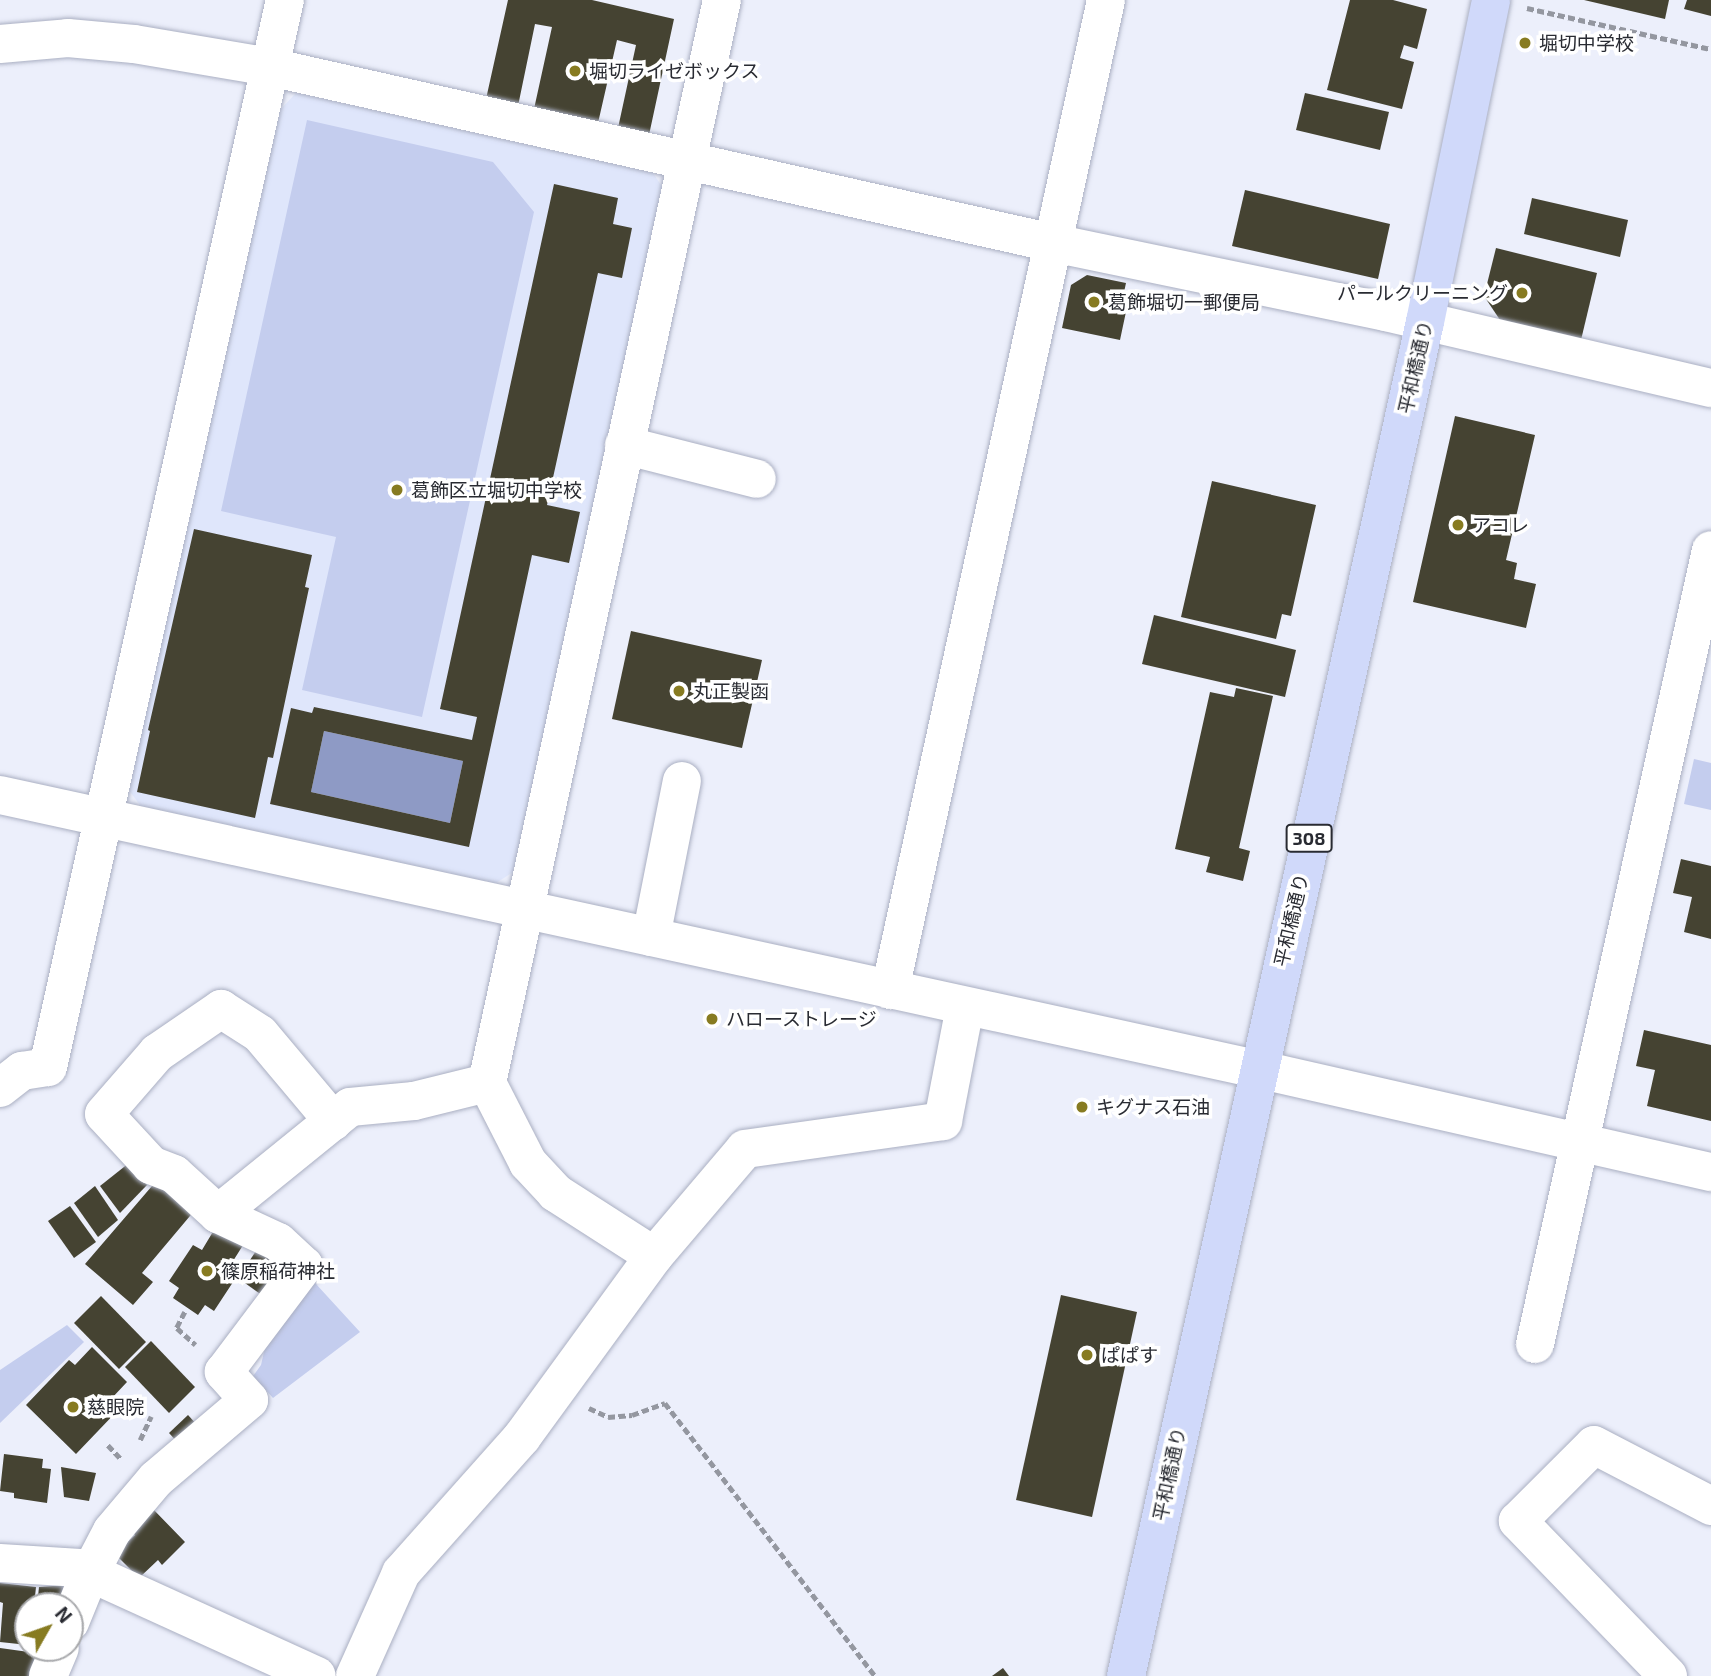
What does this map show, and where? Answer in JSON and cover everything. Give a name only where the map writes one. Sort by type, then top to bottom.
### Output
[{"type":"main road","name":"平和橋通り","points":[[1126,1676],[1257,1069],[1425,322],[1503,3]]},
{"type":"street","points":[[0,1087],[22,1071],[48,1067],[285,0]]},
{"type":"street","points":[[654,1256],[556,1194],[528,1163],[487,1083],[522,908],[722,0]]},
{"type":"street","points":[[890,990],[1106,0]]},
{"type":"street","points":[[0,44],[81,39],[134,44],[270,67],[1053,243],[1425,322],[1711,388]]},
{"type":"street","points":[[624,445],[757,479]]},
{"type":"street","points":[[1535,1344],[1582,1142],[1711,550]]},
{"type":"street","points":[[651,937],[682,781]]},
{"type":"street","points":[[0,794],[1257,1069],[1711,1172]]},
{"type":"street","points":[[355,1676],[401,1573],[522,1437],[654,1256],[745,1149],[943,1121],[965,1007]]},
{"type":"street","points":[[82,1592],[112,1531],[156,1479],[249,1400],[224,1372],[304,1266],[278,1242],[218,1214],[174,1174],[151,1165],[104,1114],[157,1053],[221,1009],[260,1034],[333,1121]]},
{"type":"street","points":[[218,1214],[350,1107],[414,1101],[487,1083]]},
{"type":"street","points":[[1668,1676],[1518,1521],[1594,1445],[1711,1506]]},
{"type":"street","points":[[0,1563],[80,1568],[317,1676]]},
{"type":"path","points":[[1503,3],[1711,49]]},
{"type":"path","points":[[559,1388],[608,1417],[632,1415],[665,1403],[875,1676]]},
{"type":"path","points":[[108,1444],[129,1468]]},
{"type":"shaded area","name":"葛飾区立堀切中学校","points":[[296,93],[653,173],[665,191],[513,872],[490,887],[143,809],[128,789],[280,110]]},
{"type":"shaded area","points":[[307,120],[493,162],[534,212],[422,717],[302,690],[336,537],[221,511]]},
{"type":"shaded area","points":[[324,731],[463,761],[450,823],[311,792]]},
{"type":"shaded area","points":[[1694,759],[1711,763],[1711,810],[1684,804]]},
{"type":"shaded area","points":[[305,1272],[360,1332],[273,1398],[253,1376],[261,1365],[272,1317]]},
{"type":"shaded area","points":[[67,1325],[84,1342],[0,1423],[0,1370]]},
{"type":"building","points":[[508,0],[592,0],[674,19],[649,135],[618,128],[636,45],[617,40],[598,123],[534,109],[552,27],[535,24],[518,106],[486,99]]},
{"type":"building","points":[[1350,0],[1393,0],[1427,9],[1417,49],[1404,45],[1400,58],[1414,62],[1402,109],[1327,90]]},
{"type":"building","points":[[1584,0],[1669,0],[1665,19]]},
{"type":"building","points":[[1687,0],[1711,0],[1711,16],[1684,9]]},
{"type":"building","points":[[1305,93],[1389,112],[1380,150],[1296,130]]},
{"type":"building","points":[[554,184],[618,198],[613,224],[632,228],[622,278],[598,273],[547,505],[580,512],[569,563],[532,555],[469,847],[270,804],[291,708],[312,713],[314,707],[472,740],[477,717],[440,709]],"holes":[[[324,731],[463,761],[450,823],[311,792]]]},
{"type":"building","points":[[1245,190],[1390,224],[1378,279],[1232,246]]},
{"type":"building","points":[[1532,198],[1628,220],[1620,257],[1524,234]]},
{"type":"building","points":[[1496,248],[1597,273],[1581,340],[1500,320],[1484,296]]},
{"type":"building","points":[[1087,275],[1126,283],[1121,306],[1127,307],[1120,340],[1062,328],[1071,285]]},
{"type":"building","points":[[1455,416],[1535,435],[1506,560],[1517,563],[1514,579],[1536,584],[1526,628],[1413,602]]},
{"type":"building","points":[[1212,481],[1316,505],[1291,616],[1282,614],[1276,639],[1181,617]]},
{"type":"building","points":[[194,529],[312,555],[305,587],[309,588],[273,758],[268,757],[255,818],[137,792],[150,731],[148,730]]},
{"type":"building","points":[[1154,615],[1296,650],[1285,697],[1142,664]]},
{"type":"building","points":[[631,631],[762,660],[742,748],[612,719]]},
{"type":"building","points":[[1236,688],[1273,696],[1239,848],[1250,851],[1243,881],[1206,872],[1210,857],[1175,849],[1210,692],[1234,697]]},
{"type":"building","points":[[1681,859],[1711,866],[1711,939],[1684,932],[1692,897],[1673,893]]},
{"type":"building","points":[[1644,1030],[1711,1045],[1711,1121],[1647,1106],[1655,1070],[1636,1066]]},
{"type":"building","points":[[129,1163],[147,1185],[120,1213],[100,1186]]},
{"type":"building","points":[[158,1179],[195,1210],[142,1273],[153,1282],[133,1305],[85,1264]]},
{"type":"building","points":[[95,1186],[118,1220],[98,1237],[74,1203]]},
{"type":"building","points":[[70,1206],[96,1242],[74,1258],[48,1221]]},
{"type":"building","points":[[217,1225],[245,1242],[228,1269],[237,1276],[214,1311],[205,1305],[198,1315],[173,1298],[179,1288],[169,1281],[193,1245],[202,1250]]},
{"type":"building","points":[[262,1242],[290,1261],[263,1296],[238,1278]]},
{"type":"building","points":[[1061,1295],[1137,1312],[1092,1517],[1016,1500]]},
{"type":"building","points":[[101,1296],[146,1342],[119,1369],[74,1323]]},
{"type":"building","points":[[151,1341],[195,1387],[169,1413],[125,1367]]},
{"type":"building","points":[[92,1347],[127,1382],[111,1399],[120,1408],[76,1454],[26,1405],[69,1360],[75,1365]]},
{"type":"building","points":[[188,1415],[198,1426],[179,1444],[169,1433]]},
{"type":"building","points":[[4,1454],[43,1459],[42,1468],[51,1469],[47,1503],[14,1498],[14,1493],[0,1491]]},
{"type":"building","points":[[61,1467],[96,1473],[89,1501],[64,1497]]},
{"type":"building","points":[[152,1508],[185,1542],[162,1565],[158,1560],[139,1578],[115,1554],[135,1535],[130,1530]]},
{"type":"building","points":[[0,1583],[36,1587],[35,1592],[14,1592],[14,1644],[0,1642],[3,1603],[0,1602]]},
{"type":"building","points":[[67,1585],[65,1592],[38,1592],[39,1587]]},
{"type":"building","points":[[0,1648],[14,1650],[14,1662],[40,1662],[35,1676],[0,1676]]},
{"type":"building","points":[[1003,1668],[1009,1676],[992,1676]]},
{"type":"place","name":"堀切中学校","points":[[1525,43]]},
{"type":"place","name":"堀切ライゼボックス","points":[[575,71]]},
{"type":"place","name":"パールクリーニング","points":[[1522,293]]},
{"type":"place","name":"葛飾堀切一郵便局","points":[[1094,302]]},
{"type":"place","name":"葛飾区立堀切中学校","points":[[397,490]]},
{"type":"place","name":"アコレ","points":[[1458,525]]},
{"type":"place","name":"丸正製函","points":[[679,691]]},
{"type":"place","name":"ハローストレージ","points":[[712,1019]]},
{"type":"place","name":"キグナス石油","points":[[1082,1107]]},
{"type":"place","name":"篠原稲荷神社","points":[[207,1271]]},
{"type":"place","name":"ぱぱす","points":[[1087,1355]]},
{"type":"place","name":"慈眼院","points":[[73,1407]]}]
